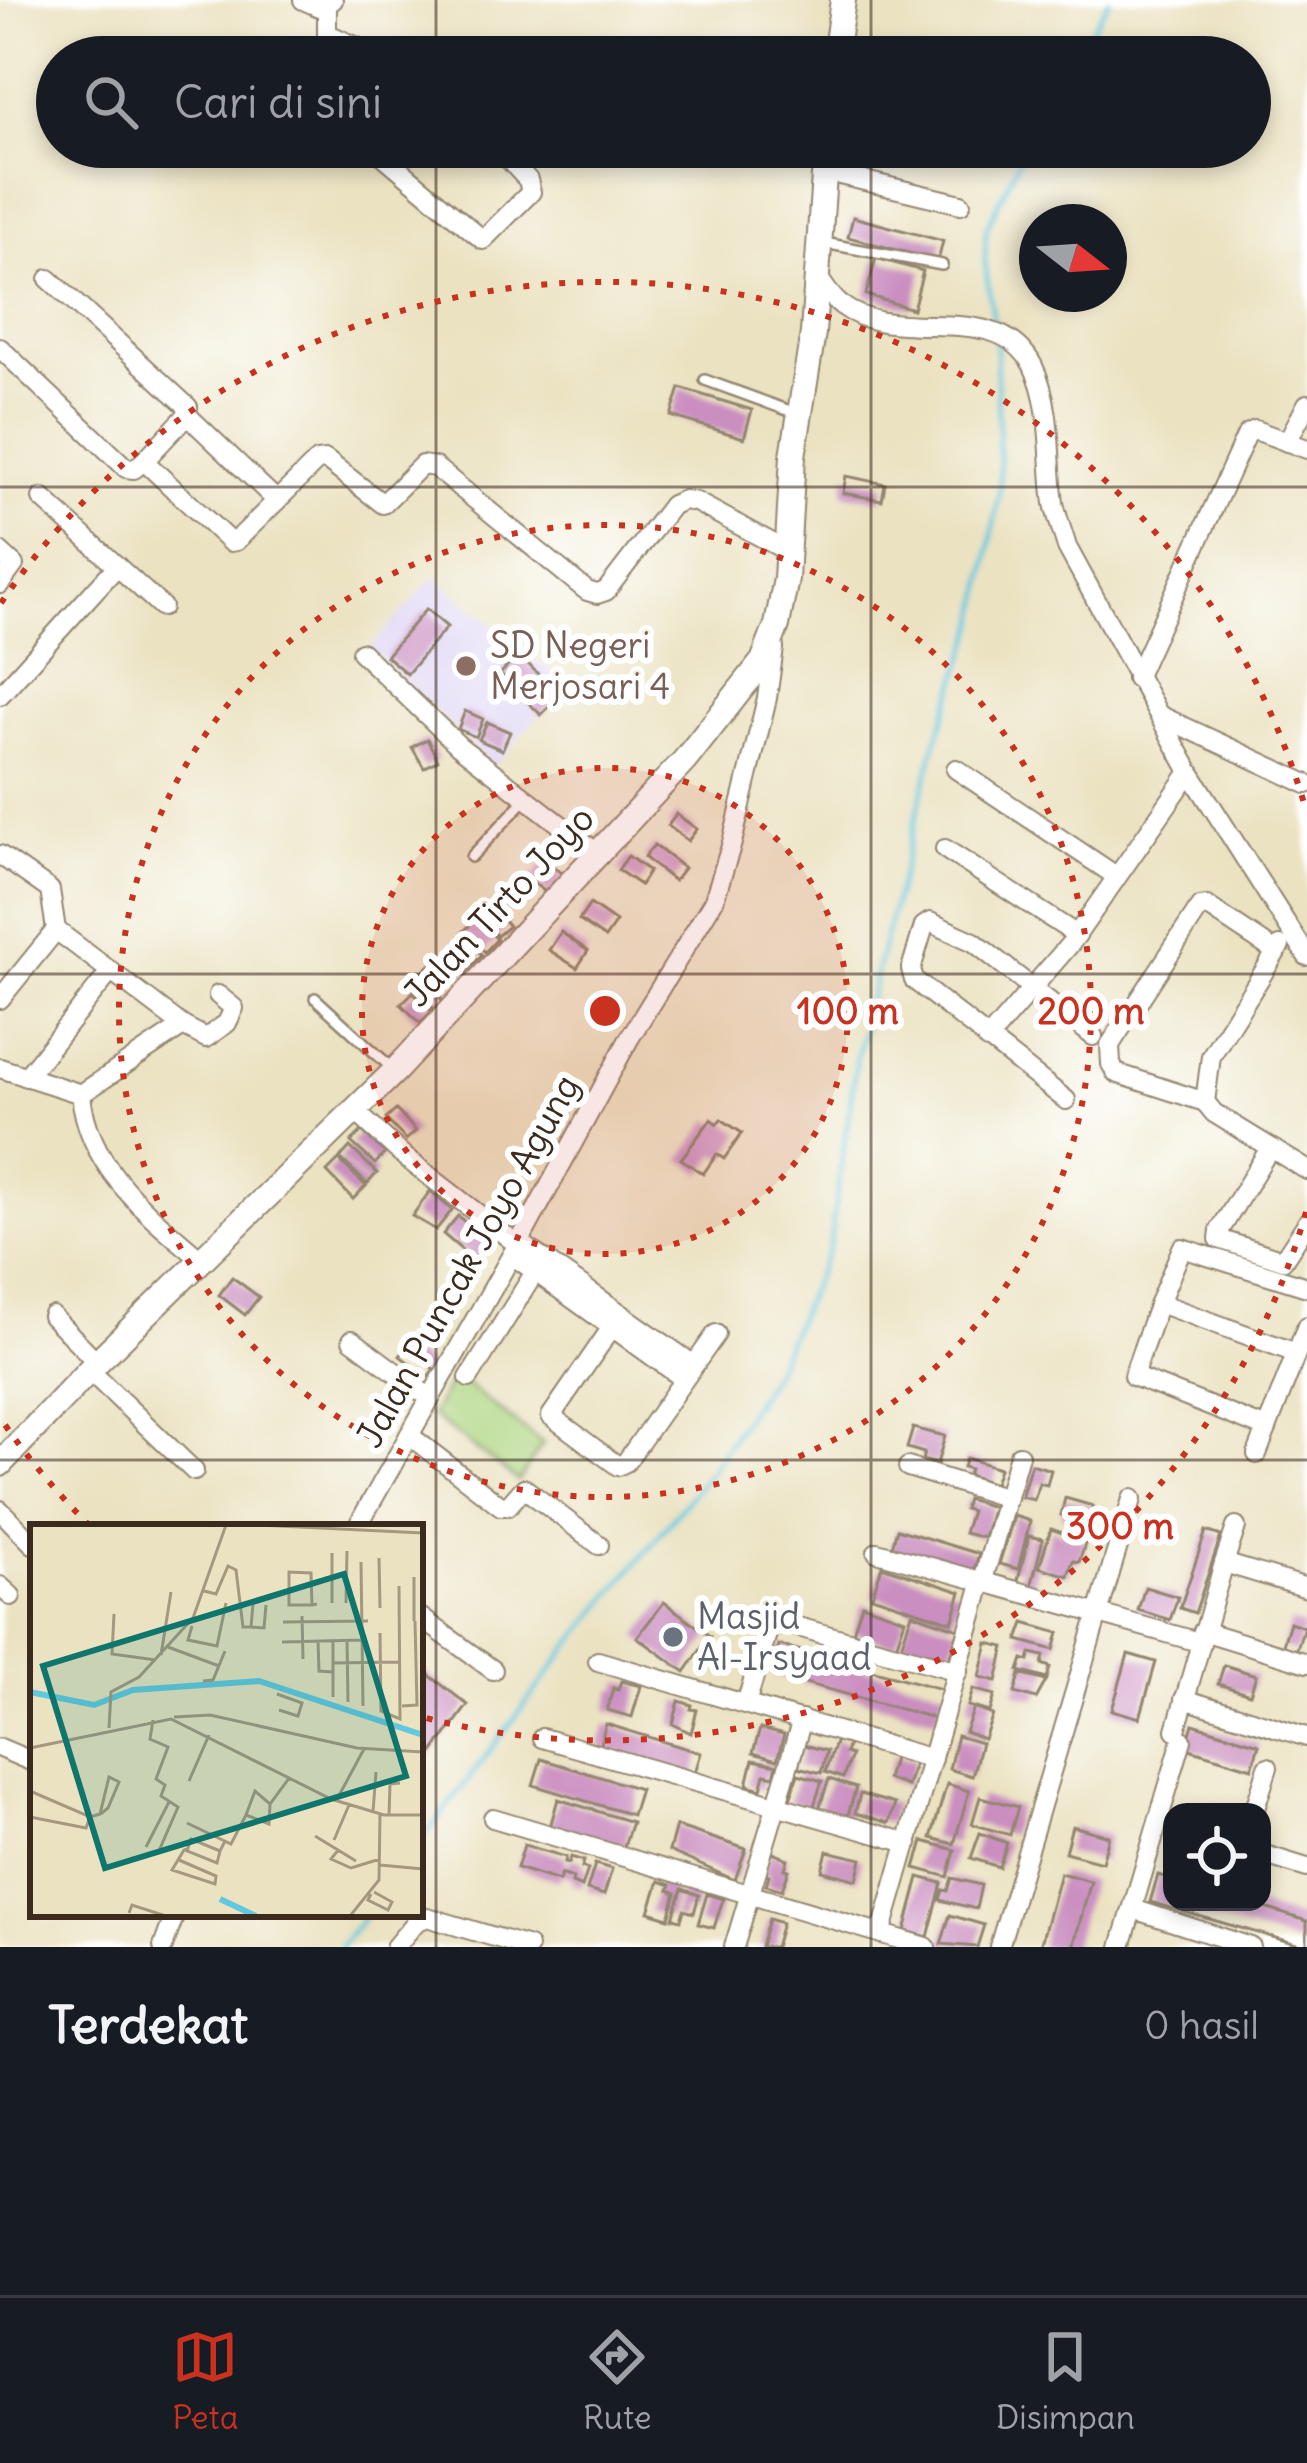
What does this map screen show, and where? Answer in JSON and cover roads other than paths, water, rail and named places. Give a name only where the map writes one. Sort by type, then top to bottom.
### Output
[{"type":"street","points":[[303,0],[319,7],[330,2],[328,34],[333,36]]},
{"type":"street","points":[[839,36],[843,0]]},
{"type":"street","points":[[398,168],[483,240],[531,192],[517,168]]},
{"type":"street","name":"Jalan Tirto Joyo","points":[[0,1463],[395,1071],[722,718],[763,661],[777,625],[788,551],[798,413],[813,333],[824,168]]},
{"type":"street","points":[[852,168],[961,204]]},
{"type":"street","points":[[818,277],[843,308],[872,321],[975,327],[1006,337],[1027,355],[1038,378],[1055,506],[1067,547],[1190,772],[1307,956]]},
{"type":"street","points":[[0,348],[127,468],[144,461],[188,416],[188,407],[49,279]]},
{"type":"street","points":[[1287,442],[1307,404]]},
{"type":"street","points":[[188,416],[276,500]]},
{"type":"street","points":[[1136,678],[1245,437],[1255,430],[1307,449]]},
{"type":"street","points":[[144,461],[230,542],[236,542],[317,461],[333,464],[383,504],[422,466],[435,466],[587,591],[597,594],[606,590],[672,505],[684,500],[697,502],[788,551]]},
{"type":"street","points":[[42,498],[162,608]]},
{"type":"street","points":[[0,552],[14,565],[0,584]]},
{"type":"street","points":[[0,695],[117,566]]},
{"type":"street","name":"Jalan Puncak Joyo Agung","points":[[359,1524],[629,1039],[714,899],[767,698],[777,625]]},
{"type":"street","points":[[361,652],[458,746],[597,854]]},
{"type":"street","points":[[1161,716],[1307,784]]},
{"type":"street","points":[[956,770],[1116,876]]},
{"type":"street","points":[[987,1040],[1077,935],[1190,772]]},
{"type":"street","points":[[945,849],[1077,935]]},
{"type":"street","points":[[0,855],[50,890],[56,929],[199,1038],[226,1023],[234,1009],[218,995]]},
{"type":"street","points":[[1276,952],[1207,906],[1200,908],[1108,1055],[1116,1073],[1205,1102],[1214,1113],[1307,1170]]},
{"type":"street","points":[[1066,1100],[919,986],[912,975],[924,926],[930,922],[974,942],[1093,1036]]},
{"type":"street","points":[[0,999],[56,929]]},
{"type":"street","points":[[1205,1102],[1211,1056],[1290,932]]},
{"type":"street","points":[[26,1077],[112,971]]},
{"type":"street","points":[[81,1094],[183,1026]]},
{"type":"street","points":[[0,1068],[81,1094]]},
{"type":"street","points":[[81,1094],[88,1137],[108,1168],[203,1262]]},
{"type":"street","points":[[355,1111],[516,1247],[689,1372]]},
{"type":"street","points":[[1270,1148],[1220,1231],[1220,1239],[1283,1260],[1307,1223]]},
{"type":"street","points":[[516,1247],[535,1272],[616,1320]]},
{"type":"street","points":[[1267,1429],[1133,1376],[1182,1248],[1307,1287]]},
{"type":"street","points":[[469,1378],[535,1272]]},
{"type":"street","points":[[1159,1303],[1296,1354]]},
{"type":"street","points":[[52,1316],[194,1471]]},
{"type":"street","points":[[616,1320],[551,1413],[553,1420],[618,1466],[716,1334]]},
{"type":"street","points":[[1257,1454],[1307,1326]]},
{"type":"street","points":[[352,1340],[430,1398]]},
{"type":"street","points":[[409,1435],[501,1506],[508,1506],[524,1488],[599,1545]]},
{"type":"street","points":[[881,1934],[1019,1455]]},
{"type":"street","points":[[908,1467],[1007,1498]]},
{"type":"street","points":[[999,1947],[1132,1499]]},
{"type":"street","points":[[0,1510],[30,1541]]},
{"type":"street","points":[[1169,1803],[1184,1700],[1235,1527]]},
{"type":"street","points":[[878,1552],[983,1584],[1307,1663]]},
{"type":"street","points":[[1224,1563],[1307,1588]]},
{"type":"street","points":[[423,1619],[493,1670]]},
{"type":"street","points":[[746,1704],[769,1627],[776,1621],[958,1671]]},
{"type":"street","points":[[598,1661],[932,1759]]},
{"type":"street","points":[[1184,1700],[1307,1737]]},
{"type":"street","points":[[734,1947],[802,1720]]},
{"type":"street","points":[[542,1738],[908,1844]]},
{"type":"street","points":[[0,1748],[30,1761]]},
{"type":"street","points":[[1257,1803],[1268,1767]]},
{"type":"street","points":[[493,1818],[926,1947]]},
{"type":"street","points":[[1121,1947],[1163,1831]]},
{"type":"street","points":[[1271,1857],[1307,1868]]},
{"type":"street","points":[[1132,1910],[1251,1947]]},
{"type":"street","points":[[163,1947],[174,1917]]},
{"type":"street","points":[[395,1947],[416,1922],[427,1917],[528,1947]]},
{"type":"lane","points":[[819,243],[942,265]]},
{"type":"lane","points":[[705,380],[798,413]]},
{"type":"lane","points":[[471,857],[525,800]]},
{"type":"lane","points":[[315,998],[395,1071]]},
{"type":"waterway","points":[[1088,36],[1109,0]]},
{"type":"waterway","points":[[995,329],[985,263],[986,229],[1015,168]]},
{"type":"waterway","points":[[423,1839],[710,1472],[774,1371],[829,1248],[857,1057],[878,965],[935,745],[978,620],[1000,488],[996,341]]},
{"type":"waterway","points":[[340,1947],[364,1917]]},
{"type":"place","name":"SD Negeri Merjosari 4","points":[[466,666]]},
{"type":"place","name":"Masjid Al-Irsyaad","points":[[673,1637]]}]
